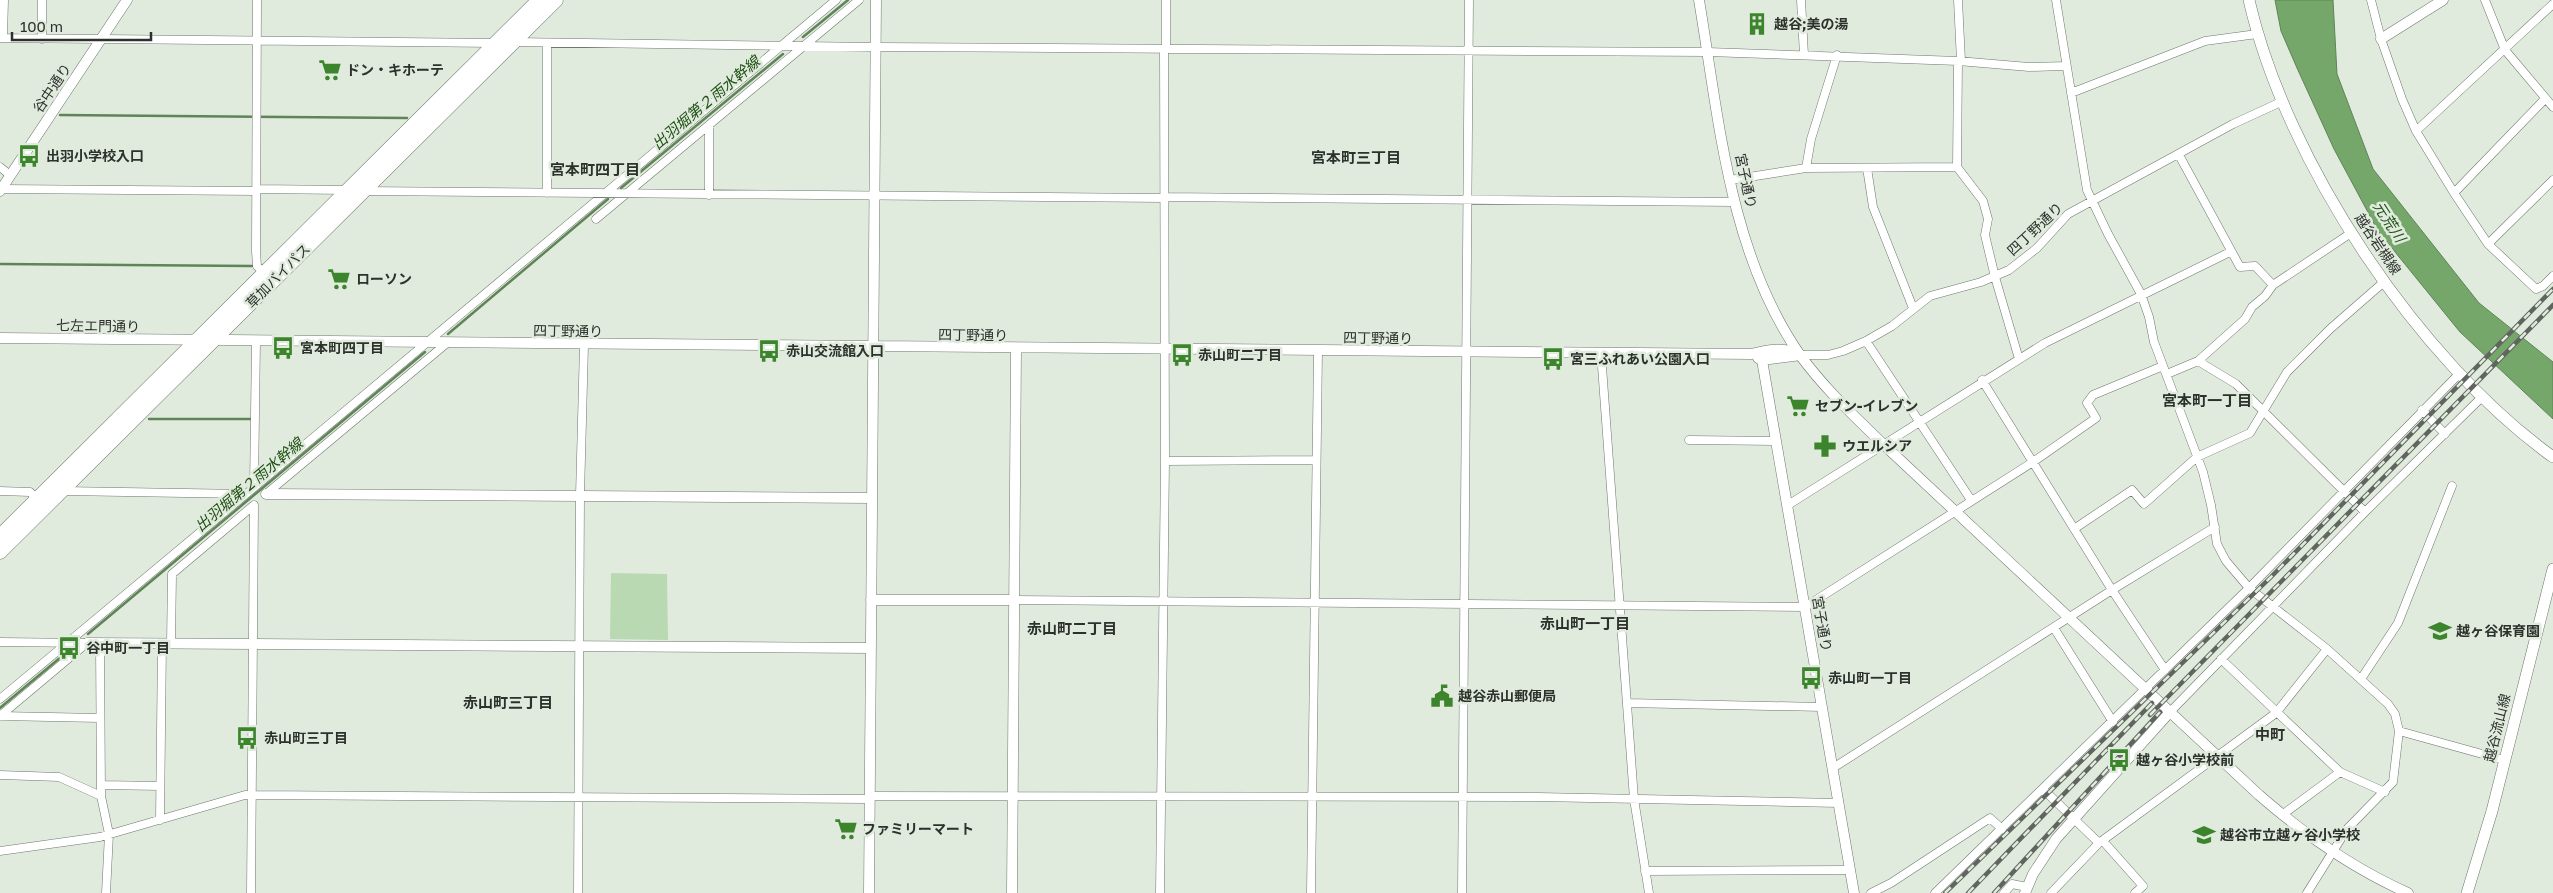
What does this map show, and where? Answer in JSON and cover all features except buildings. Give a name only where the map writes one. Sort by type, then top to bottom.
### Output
[{"type":"highway","name":"草加バイパス","points":[[0,536],[263,272],[539,0]]},
{"type":"highway","name":"草加バイパス","points":[[0,552],[556,0]]},
{"type":"main road","name":"越谷岩槻線","points":[[2249,0],[2257,34],[2283,102],[2307,153],[2351,233],[2420,328],[2459,374],[2482,398],[2553,457]]},
{"type":"main road","name":"越谷流山線","points":[[2467,893],[2482,845],[2553,570]]},
{"type":"street","points":[[4,0],[2,38],[783,44],[876,47],[1708,52],[1837,55],[1960,61],[2029,68],[2065,66]]},
{"type":"street","points":[[42,0],[42,39]]},
{"type":"street","name":"谷中通り","points":[[1,190],[127,0]]},
{"type":"street","points":[[257,0],[257,266],[263,272]]},
{"type":"street","points":[[0,699],[836,0]]},
{"type":"street","points":[[596,219],[859,0]]},
{"type":"street","points":[[869,893],[876,0]]},
{"type":"street","points":[[1160,893],[1165,461],[1165,353],[1163,349],[1166,0]]},
{"type":"street","points":[[1462,893],[1466,359],[1468,353],[1469,0]]},
{"type":"street","name":"宮子通り","points":[[1699,0],[1735,202],[1760,280],[1776,314],[1801,356],[1840,401],[1883,444],[2169,712],[2282,815],[2331,852],[2380,880],[2408,893]]},
{"type":"street","points":[[1801,0],[1804,55]]},
{"type":"street","points":[[1958,0],[1960,61],[1957,167],[1984,201],[1988,219],[1985,235],[2019,359]]},
{"type":"street","points":[[2056,0],[2065,66],[2087,190],[2141,294],[2149,317],[2154,342],[2197,457],[2211,504],[2217,544],[2226,561],[2249,588],[2327,649],[2388,704],[2395,714],[2399,730],[2393,782],[2386,792],[2347,829],[2307,893]]},
{"type":"street","points":[[2371,0],[2381,39],[2402,99],[2416,131],[2454,193],[2488,244],[2536,289],[2543,286],[2553,276]]},
{"type":"street","points":[[2381,39],[2443,0]]},
{"type":"street","points":[[2484,0],[2504,50],[2553,106]]},
{"type":"street","points":[[2416,131],[2553,4]]},
{"type":"street","points":[[2071,93],[2205,41],[2257,34]]},
{"type":"street","points":[[547,43],[547,193]]},
{"type":"street","points":[[1806,168],[1811,139],[1837,55]]},
{"type":"street","points":[[2454,193],[2545,99]]},
{"type":"street","name":"四丁野通り","points":[[1751,354],[1762,360],[1828,355],[1866,341],[1903,318],[1930,296],[1995,277],[2009,270],[2037,248],[2068,214],[2179,156],[2239,121],[2283,102]]},
{"type":"street","points":[[709,125],[709,195]]},
{"type":"street","points":[[2179,156],[2230,252],[2240,267],[2255,266],[2273,285]]},
{"type":"street","points":[[0,167],[10,175]]},
{"type":"street","points":[[1730,180],[1806,168],[1957,167]]},
{"type":"street","points":[[1867,168],[1873,207],[1913,308]]},
{"type":"street","points":[[2488,244],[2553,180]]},
{"type":"street","points":[[1,190],[348,190]]},
{"type":"street","points":[[364,191],[625,195],[875,195],[1735,202]]},
{"type":"street","points":[[2167,374],[2198,362],[2245,319],[2252,307],[2265,296],[2273,285],[2351,233]]},
{"type":"street","points":[[1788,505],[1982,380],[2045,343],[2141,294],[2230,252]]},
{"type":"street","points":[[2074,529],[2132,490],[2144,504],[2197,457],[2250,433],[2288,372],[2385,281]]},
{"type":"street","name":"七左エ門通り","points":[[0,338],[195,340]]},
{"type":"street","name":"四丁野通り","points":[[195,340],[1468,353],[1751,354],[1763,351],[1789,350],[1801,356]]},
{"type":"street","points":[[254,487],[256,341]]},
{"type":"street","points":[[1866,341],[1971,500]]},
{"type":"street","points":[[266,494],[447,343]]},
{"type":"street","points":[[578,893],[580,495],[584,344]]},
{"type":"street","points":[[1012,893],[1016,349]]},
{"type":"street","points":[[1311,893],[1318,351]]},
{"type":"street","points":[[1601,353],[1634,798],[1649,893]]},
{"type":"street","name":"宮子通り","points":[[1762,360],[1854,893]]},
{"type":"street","points":[[2198,362],[2236,384],[2365,512]]},
{"type":"street","points":[[871,600],[1805,607],[2033,462],[2096,418],[2087,403],[2093,395],[2163,366]]},
{"type":"street","points":[[1935,893],[2249,588],[2342,491],[2459,374]]},
{"type":"street","points":[[1982,380],[2112,590],[2165,670]]},
{"type":"street","points":[[2004,893],[2012,884],[2026,890],[2042,859],[2073,819],[2169,712],[2365,512],[2482,398]]},
{"type":"street","points":[[2422,410],[2445,434]]},
{"type":"street","points":[[1689,440],[1776,441]]},
{"type":"street","points":[[1165,461],[1316,460]]},
{"type":"street","points":[[2361,679],[2398,624],[2452,486]]},
{"type":"street","points":[[0,491],[30,492],[37,499]]},
{"type":"street","points":[[63,491],[246,494]]},
{"type":"street","points":[[266,494],[872,498]]},
{"type":"street","points":[[160,820],[166,643],[172,574],[254,505],[251,893]]},
{"type":"street","points":[[1833,768],[2112,590],[2215,527]]},
{"type":"street","points":[[2054,628],[2113,722]]},
{"type":"street","points":[[0,642],[871,648]]},
{"type":"street","points":[[0,716],[87,643]]},
{"type":"street","points":[[100,643],[101,796],[109,834],[106,893]]},
{"type":"street","points":[[2051,893],[2101,842],[2276,713],[2327,649]]},
{"type":"street","points":[[2220,659],[2340,772],[2386,792]]},
{"type":"street","points":[[1627,703],[1822,707]]},
{"type":"street","points":[[0,716],[100,718]]},
{"type":"street","points":[[2399,730],[2504,760]]},
{"type":"street","points":[[2282,815],[2340,772]]},
{"type":"street","points":[[0,775],[59,778],[101,796]]},
{"type":"street","points":[[101,785],[160,786]]},
{"type":"street","points":[[2043,789],[2073,819],[2101,842],[2143,886],[2135,893]]},
{"type":"street","points":[[0,852],[109,834],[251,794],[1464,797],[1634,798],[1839,803]]},
{"type":"street","points":[[1871,893],[1891,883],[1990,818],[2002,829]]},
{"type":"street","points":[[1645,871],[1850,870]]},
{"type":"shaded area","points":[[611,573],[667,574],[668,640],[610,639]]},
{"type":"water","name":"元荒川","points":[[2275,0],[2333,0],[2337,74],[2373,169],[2479,303],[2553,362],[2553,419],[2460,332],[2378,231],[2334,149],[2297,68],[2281,31]]},
{"type":"waterway","name":"出羽堀第２雨水幹線","points":[[803,37],[848,0]]},
{"type":"waterway","name":"出羽堀第２雨水幹線","points":[[621,188],[783,54]]},
{"type":"waterway","points":[[60,115],[407,118]]},
{"type":"waterway","name":"出羽堀第２雨水幹線","points":[[448,334],[608,199]]},
{"type":"waterway","points":[[0,264],[252,266]]},
{"type":"waterway","name":"出羽堀第２雨水幹線","points":[[88,634],[425,352]]},
{"type":"waterway","points":[[149,419],[251,419]]},
{"type":"waterway","name":"出羽堀第２雨水幹線","points":[[0,708],[67,652]]},
{"type":"railway","points":[[1945,893],[2271,577],[2553,289]]},
{"type":"railway","points":[[2150,715],[2553,305]]},
{"type":"railway","points":[[1968,893],[2152,703]]},
{"type":"railway","points":[[1994,893],[2160,712]]},
{"type":"place","name":"越谷;美の湯","points":[[1757,24]]},
{"type":"place","name":"ドン・キホーテ","points":[[330,70]]},
{"type":"place","name":"出羽小学校入口","points":[[29,156]]},
{"type":"place","name":"ローソン","points":[[339,279]]},
{"type":"place","name":"宮本町四丁目","points":[[283,348]]},
{"type":"place","name":"赤山交流館入口","points":[[769,351]]},
{"type":"place","name":"赤山町二丁目","points":[[1182,355]]},
{"type":"place","name":"宮三ふれあい公園入口","points":[[1553,359]]},
{"type":"place","name":"セブン-イレブン","points":[[1798,406]]},
{"type":"place","name":"ウエルシア","points":[[1825,446]]},
{"type":"place","name":"越ヶ谷保育園","points":[[2440,631]]},
{"type":"place","name":"谷中町一丁目","points":[[69,648]]},
{"type":"place","name":"赤山町一丁目","points":[[1811,678]]},
{"type":"place","name":"越谷赤山郵便局","points":[[1442,696]]},
{"type":"place","name":"赤山町三丁目","points":[[247,738]]},
{"type":"place","name":"越ヶ谷小学校前","points":[[2119,760]]},
{"type":"place","name":"ファミリーマート","points":[[846,829]]},
{"type":"place","name":"越谷市立越ヶ谷小学校","points":[[2204,835]]},
{"type":"district","name":"宮本町三丁目","points":[[1356,158]]},
{"type":"district","name":"宮本町四丁目","points":[[595,170]]},
{"type":"district","name":"宮本町一丁目","points":[[2207,401]]},
{"type":"district","name":"赤山町一丁目","points":[[1585,624]]},
{"type":"district","name":"赤山町二丁目","points":[[1072,629]]},
{"type":"district","name":"赤山町三丁目","points":[[508,703]]},
{"type":"district","name":"中町","points":[[2270,735]]}]
